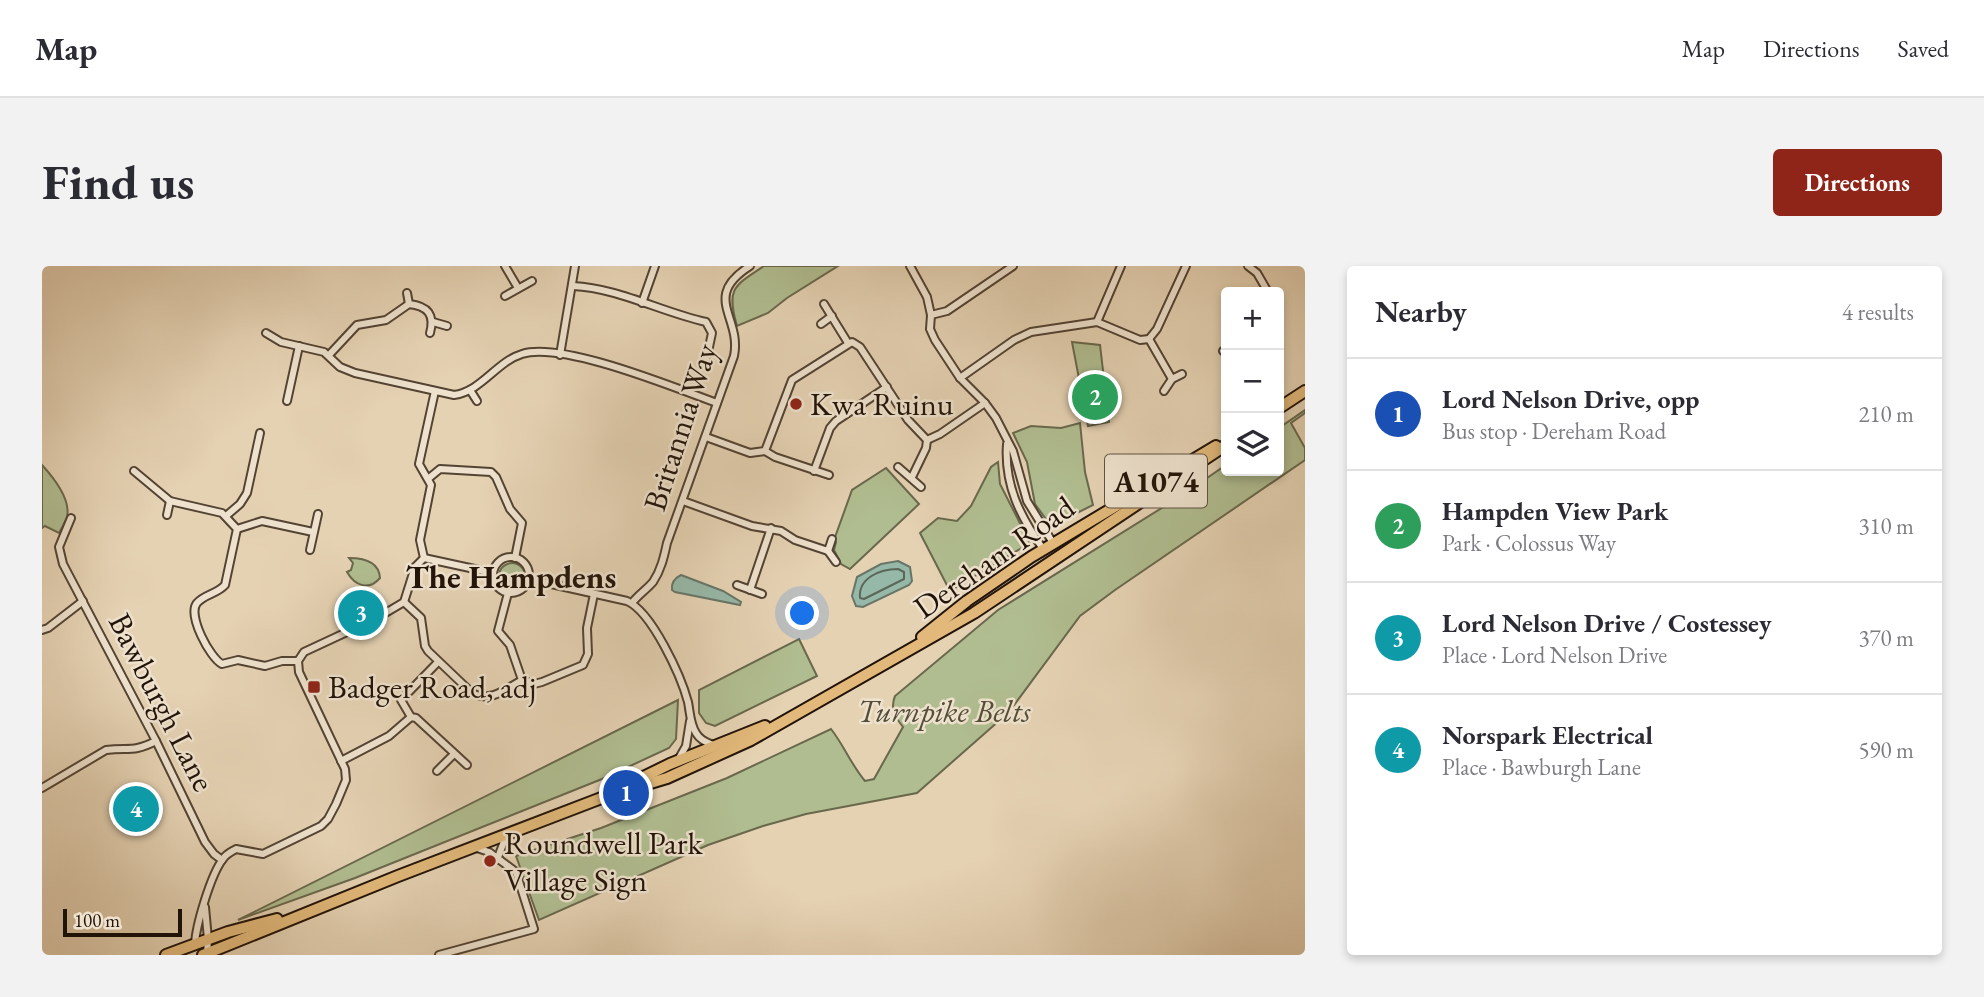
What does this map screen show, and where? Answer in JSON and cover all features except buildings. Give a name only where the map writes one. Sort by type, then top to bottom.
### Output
[{"type":"highway","points":[[1284,405],[1305,391]]},
{"type":"highway","name":"Dereham Road","points":[[901,655],[967,601],[1043,549],[1221,445]]},
{"type":"highway","name":"Dereham Road","points":[[604,797],[683,771],[751,740],[852,684],[974,613],[1221,445]]},
{"type":"highway","points":[[1054,543],[1056,557]]},
{"type":"highway","points":[[1043,549],[1056,557]]},
{"type":"highway","name":"Dereham Road","points":[[205,954],[604,797],[716,745],[789,717]]},
{"type":"highway","name":"Dereham Road","points":[[166,955],[208,939],[322,907]]},
{"type":"highway","points":[[195,944],[205,954]]},
{"type":"street","points":[[505,266],[517,288]]},
{"type":"street","points":[[559,355],[575,266]]},
{"type":"street","points":[[642,303],[655,266]]},
{"type":"street","points":[[910,266],[923,287],[931,315],[930,329],[934,341],[960,378],[996,418],[1015,459],[1027,501],[1054,543]]},
{"type":"street","points":[[931,315],[947,311],[1013,266]]},
{"type":"street","points":[[1097,322],[1121,266]]},
{"type":"street","points":[[960,378],[1023,334],[1097,322],[1140,340],[1149,339],[1157,329],[1186,266]]},
{"type":"street","points":[[1248,266],[1257,273],[1265,287]]},
{"type":"street","name":"Britannia Way","points":[[632,603],[637,595],[652,583],[660,570],[706,437],[736,346],[726,309],[726,293],[746,267]]},
{"type":"street","points":[[505,296],[532,281]]},
{"type":"street","points":[[573,286],[596,289],[706,322],[712,333],[706,360]]},
{"type":"street","points":[[407,293],[409,304]]},
{"type":"street","points":[[824,303],[848,343]]},
{"type":"street","points":[[409,304],[426,309],[433,322],[430,333]]},
{"type":"street","points":[[329,355],[357,325],[386,320],[409,304]]},
{"type":"street","points":[[821,324],[832,316]]},
{"type":"street","points":[[433,322],[447,326]]},
{"type":"street","points":[[266,334],[281,342],[324,352],[340,367],[355,373],[454,395],[465,394],[513,357],[534,351],[609,364],[717,403]]},
{"type":"street","points":[[1149,339],[1172,379]]},
{"type":"street","points":[[765,451],[792,380],[852,342],[860,347],[908,420],[927,440]]},
{"type":"street","points":[[287,401],[299,346]]},
{"type":"street","points":[[1164,391],[1172,379],[1182,374]]},
{"type":"street","points":[[814,471],[830,428],[836,421],[887,387]]},
{"type":"street","points":[[470,390],[477,401]]},
{"type":"street","points":[[424,558],[419,540],[430,491],[429,478],[419,464],[435,391]]},
{"type":"street","points":[[927,440],[985,403]]},
{"type":"street","points":[[226,516],[247,493],[260,433]]},
{"type":"street","points":[[706,437],[750,453],[765,451],[775,457],[829,475]]},
{"type":"street","points":[[912,477],[927,440]]},
{"type":"street","points":[[1007,444],[1006,471],[1014,497],[1043,549]]},
{"type":"street","points":[[898,467],[921,487]]},
{"type":"street","points":[[429,478],[440,469],[491,472],[496,477],[510,509],[522,523],[515,558]]},
{"type":"street","points":[[134,471],[170,501],[215,510],[226,516],[237,529]]},
{"type":"street","points":[[167,516],[170,501]]},
{"type":"street","points":[[683,501],[752,526],[781,531],[795,540],[828,551],[835,562]]},
{"type":"street","points":[[310,550],[318,514]]},
{"type":"street","name":"Bawburgh Lane","points":[[71,518],[59,547],[63,564],[156,741],[205,842],[222,860]]},
{"type":"street","points":[[237,529],[262,521],[313,532]]},
{"type":"street","points":[[750,590],[771,528]]},
{"type":"street","points":[[219,663],[194,620],[193,611],[197,603],[225,585],[237,529]]},
{"type":"street","points":[[828,551],[832,539]]},
{"type":"street","points":[[424,558],[493,573]]},
{"type":"street","points":[[195,944],[199,915],[222,860],[236,849],[255,854],[273,851],[328,819],[346,780],[341,761],[297,667],[298,661],[304,652],[377,618],[404,602],[415,567],[424,558]]},
{"type":"street","points":[[505,558],[515,558],[523,562],[528,569],[529,579],[525,587],[517,593],[508,593],[499,589],[494,582],[493,573],[497,564],[505,558]]},
{"type":"street","points":[[529,579],[632,603],[648,620],[664,648],[687,701],[690,718],[699,738],[716,745]]},
{"type":"street","points":[[737,585],[762,594]]},
{"type":"street","points":[[508,593],[498,631],[510,645],[522,680]]},
{"type":"street","points":[[404,602],[421,618],[425,646],[438,662],[478,696],[494,696],[522,680],[534,684],[583,665],[588,654],[587,628],[594,593]]},
{"type":"street","points":[[42,630],[83,601]]},
{"type":"street","points":[[219,663],[239,660],[265,666],[282,661],[298,661]]},
{"type":"street","points":[[438,662],[401,700],[411,717],[416,718],[467,765]]},
{"type":"street","points":[[214,671],[219,663]]},
{"type":"street","points":[[341,761],[388,736],[411,717]]},
{"type":"street","points":[[677,762],[686,746],[690,718]]},
{"type":"street","points":[[42,788],[106,750],[130,751],[156,741]]},
{"type":"street","points":[[437,771],[453,754]]},
{"type":"street","points":[[497,860],[506,835]]},
{"type":"street","points":[[439,955],[534,929],[518,876],[489,852],[475,847]]},
{"type":"street","points":[[205,905],[208,939],[205,954]]},
{"type":"green space","points":[[764,266],[838,266],[768,313],[737,326],[732,303],[735,289]]},
{"type":"green space","points":[[1072,342],[1100,345],[1109,422],[1088,426]]},
{"type":"green space","name":"Turnpike Belts","points":[[1305,410],[1305,413],[1291,423],[1305,448],[1305,460],[1284,474],[1284,425]]},
{"type":"green space","points":[[1080,423],[1085,472],[1093,505],[1051,526],[1035,504],[1027,462],[1013,433],[1031,426],[1061,428]]},
{"type":"green space","points":[[998,462],[1000,484],[1030,543],[950,591],[920,533],[938,518],[957,521],[971,506],[991,467]]},
{"type":"green space","points":[[42,465],[56,482],[68,510],[59,533],[45,526],[42,528]]},
{"type":"green space","points":[[886,468],[919,504],[850,569],[841,564],[834,550],[834,540],[852,490]]},
{"type":"green space","name":"Turnpike Belts","points":[[1221,468],[1221,476],[1282,476],[1080,616],[1009,712],[917,793],[806,814],[763,826],[708,845],[539,920],[516,856],[601,828],[727,778],[831,729],[865,781],[874,779],[903,727],[894,712],[895,696],[998,610]]},
{"type":"green space","points":[[349,558],[373,564],[380,578],[367,586],[358,583],[347,572],[351,570],[353,563]]},
{"type":"green space","points":[[512,563],[521,567],[525,576],[521,585],[512,589],[503,585],[499,576],[503,567]]},
{"type":"green space","points":[[799,639],[817,676],[715,726],[706,723],[699,713],[699,690]]},
{"type":"green space","points":[[678,700],[676,739],[669,748],[602,779],[355,878],[238,920]]},
{"type":"water","points":[[898,561],[910,567],[912,581],[909,585],[863,607],[856,606],[852,596],[857,577],[881,564]]},
{"type":"water","points":[[681,575],[723,591],[741,602],[740,605],[675,592],[672,590],[673,583]]},
{"type":"place","name":"Hampden View Park","points":[[1095,397]]},
{"type":"place","name":"Kwa Ruinu","points":[[796,404]]},
{"type":"place","name":"Lord Nelson Drive / Costessey","points":[[361,613]]},
{"type":"place","name":"Badger Road, adj","points":[[314,687]]},
{"type":"place","name":"Lord Nelson Drive, opp","points":[[626,793]]},
{"type":"place","name":"Norspark Electrical","points":[[136,809]]},
{"type":"place","name":"Roundwell Park Village Sign","points":[[490,861]]},
{"type":"district","name":"The Hampdens","points":[[511,576]]}]
